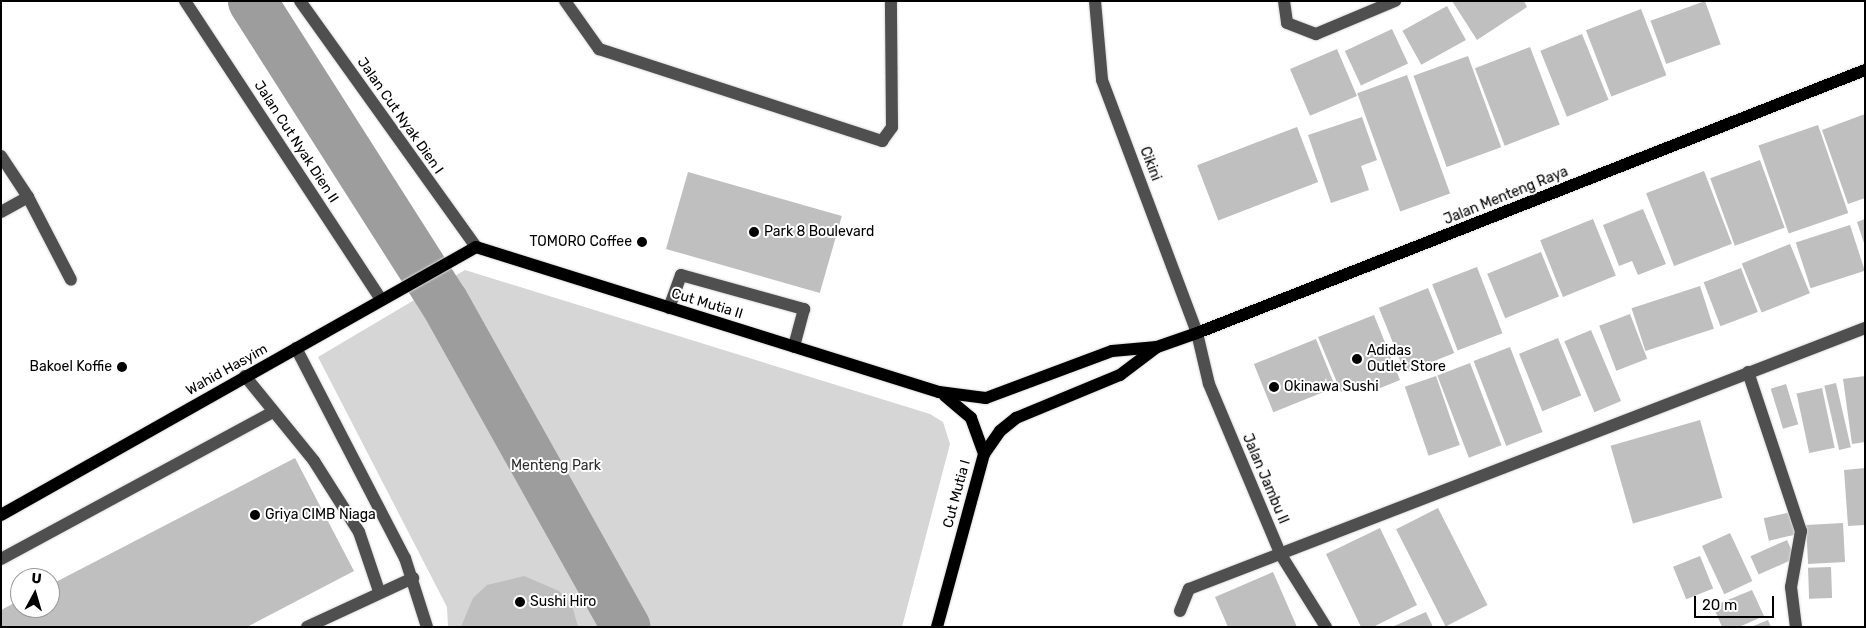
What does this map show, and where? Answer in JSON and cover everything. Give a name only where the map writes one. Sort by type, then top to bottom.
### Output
[{"type":"main road","name":"Jalan Menteng Raya","points":[[1157,348],[1865,70]]},
{"type":"main road","name":"Wahid Hasyim","points":[[1,515],[471,249]]},
{"type":"main road","name":"Cut Mutia II","points":[[471,249],[670,308],[939,392],[986,398],[1112,351],[1157,348]]},
{"type":"main road","name":"Cut Mutia I","points":[[937,627],[984,454],[1000,431],[1016,418],[1120,375],[1157,348]]},
{"type":"main road","name":"Cut Mutia II","points":[[939,392],[971,418],[984,454]]},
{"type":"street","name":"Jalan Cut Nyak Dien II","points":[[185,1],[385,297]]},
{"type":"street","name":"Jalan Cut Nyak Dien I","points":[[300,1],[471,249]]},
{"type":"street","points":[[565,1],[599,49],[882,141],[892,127],[891,1]]},
{"type":"street","name":"Cikini","points":[[1094,1],[1102,80],[1198,333]]},
{"type":"street","points":[[1284,1],[1287,23],[1316,34],[1395,1]]},
{"type":"street","points":[[1,156],[28,197],[71,280]]},
{"type":"street","points":[[1,212],[28,197]]},
{"type":"street","points":[[670,308],[681,275],[804,309],[794,347]]},
{"type":"street","points":[[1180,611],[1189,590],[1865,328]]},
{"type":"street","name":"Jalan Jambu II","points":[[1198,333],[1209,384],[1281,555],[1326,627]]},
{"type":"street","points":[[296,348],[413,578],[427,627]]},
{"type":"street","points":[[1748,372],[1801,531],[1791,587],[1796,627]]},
{"type":"street","points":[[245,376],[271,412],[314,461],[359,532],[380,592]]},
{"type":"street","points":[[1,559],[271,412]]},
{"type":"street","points":[[307,627],[413,578]]},
{"type":"green space","name":"Menteng Park","points":[[465,270],[930,414],[943,422],[950,444],[902,627],[448,627],[447,607],[318,357]]},
{"type":"building","points":[[1452,1],[1524,1],[1527,7],[1477,40]]},
{"type":"building","points":[[1705,1],[1721,44],[1666,64],[1650,21]]},
{"type":"building","points":[[1447,6],[1466,40],[1421,65],[1402,31]]},
{"type":"building","points":[[1641,9],[1666,75],[1611,96],[1586,30]]},
{"type":"building","points":[[1392,29],[1408,63],[1361,85],[1345,51]]},
{"type":"building","points":[[1582,34],[1609,100],[1567,117],[1540,51]]},
{"type":"building","points":[[1530,47],[1560,124],[1505,146],[1475,68]]},
{"type":"building","points":[[1337,49],[1357,96],[1310,116],[1290,69]]},
{"type":"building","points":[[1468,56],[1501,147],[1447,167],[1413,76]]},
{"type":"building","points":[[1407,75],[1450,193],[1400,212],[1357,93]]},
{"type":"building","points":[[1865,114],[1865,198],[1848,204],[1822,130]]},
{"type":"building","points":[[1362,117],[1377,160],[1361,166],[1369,190],[1331,203],[1308,135]]},
{"type":"building","points":[[1818,125],[1848,213],[1789,233],[1758,146]]},
{"type":"building","points":[[1297,127],[1318,182],[1218,220],[1197,165]]},
{"type":"building","points":[[1760,160],[1785,228],[1735,246],[1710,178]]},
{"type":"building","points":[[1704,171],[1732,244],[1674,266],[1646,193]]},
{"type":"building","name":"Park 8 Boulevard","points":[[688,172],[842,216],[820,293],[666,249]]},
{"type":"building","points":[[1643,209],[1666,264],[1638,275],[1632,261],[1619,266],[1603,225]]},
{"type":"building","points":[[1593,219],[1616,276],[1563,297],[1540,240]]},
{"type":"building","points":[[1865,219],[1865,243],[1864,243],[1857,222]]},
{"type":"building","points":[[1850,225],[1865,271],[1811,288],[1796,243]]},
{"type":"building","points":[[1790,244],[1810,293],[1762,313],[1742,263]]},
{"type":"building","points":[[1541,252],[1559,297],[1505,318],[1487,274]]},
{"type":"building","points":[[1477,267],[1502,333],[1458,350],[1432,284]]},
{"type":"building","points":[[1741,268],[1758,312],[1721,326],[1704,282]]},
{"type":"building","points":[[1700,286],[1714,329],[1645,351],[1632,308]]},
{"type":"building","points":[[1428,288],[1454,353],[1405,373],[1379,308]]},
{"type":"building","points":[[1630,314],[1647,359],[1616,371],[1599,326]]},
{"type":"building","points":[[1374,315],[1400,380],[1368,393],[1364,383],[1341,392],[1318,337]]},
{"type":"building","points":[[1591,330],[1621,401],[1594,412],[1564,341]]},
{"type":"building","points":[[1558,338],[1581,395],[1542,411],[1519,354]]},
{"type":"building","points":[[1316,339],[1335,387],[1273,412],[1254,364]]},
{"type":"building","points":[[1510,347],[1543,432],[1506,446],[1474,361]]},
{"type":"building","points":[[1470,363],[1502,445],[1469,458],[1437,376]]},
{"type":"building","points":[[1436,376],[1460,445],[1429,456],[1405,387]]},
{"type":"building","points":[[1865,376],[1865,442],[1852,444],[1843,379]]},
{"type":"building","points":[[1836,383],[1851,447],[1839,450],[1824,386]]},
{"type":"building","points":[[1786,384],[1798,424],[1783,429],[1771,389]]},
{"type":"building","points":[[1822,388],[1835,448],[1809,453],[1797,393]]},
{"type":"building","points":[[1700,420],[1722,498],[1633,523],[1611,446]]},
{"type":"building","name":"Griya CIMB Niaga","points":[[295,458],[354,571],[247,627],[1,627],[1,610],[10,605],[10,618],[60,618],[60,580]]},
{"type":"building","points":[[1865,468],[1865,525],[1848,526],[1844,470]]},
{"type":"building","points":[[1438,508],[1487,605],[1446,626],[1396,529]]},
{"type":"building","points":[[1791,512],[1796,534],[1769,541],[1764,518]]},
{"type":"building","points":[[1843,523],[1845,562],[1808,564],[1806,525]]},
{"type":"building","points":[[1380,528],[1417,605],[1373,627],[1361,627],[1326,554]]},
{"type":"building","points":[[1730,533],[1752,581],[1724,594],[1702,546]]},
{"type":"building","points":[[1787,540],[1795,558],[1759,575],[1750,556]]},
{"type":"building","points":[[1700,556],[1713,588],[1686,599],[1673,567]]},
{"type":"building","points":[[1831,567],[1832,598],[1809,599],[1808,568]]},
{"type":"building","points":[[1273,572],[1297,627],[1228,627],[1215,597]]},
{"type":"building","name":"Sushi Hiro","points":[[524,576],[559,591],[572,605],[578,627],[461,627],[473,598],[487,585]]},
{"type":"building","points":[[1752,590],[1764,616],[1739,627],[1722,627],[1713,606]]},
{"type":"building","points":[[1426,612],[1433,627],[1392,627]]},
{"type":"building","points":[[1768,620],[1771,627],[1751,627]]},
{"type":"waterway","points":[[252,1],[444,302],[626,627]]},
{"type":"place","name":"Park 8 Boulevard","points":[[754,232]]},
{"type":"place","name":"TOMORO Coffee","points":[[642,242]]},
{"type":"place","name":"Adidas Outlet Store","points":[[1357,359]]},
{"type":"place","name":"Bakoel Koffie","points":[[122,367]]},
{"type":"place","name":"Okinawa Sushi","points":[[1274,387]]},
{"type":"place","name":"Griya CIMB Niaga","points":[[255,515]]},
{"type":"place","name":"Sushi Hiro","points":[[520,602]]}]
